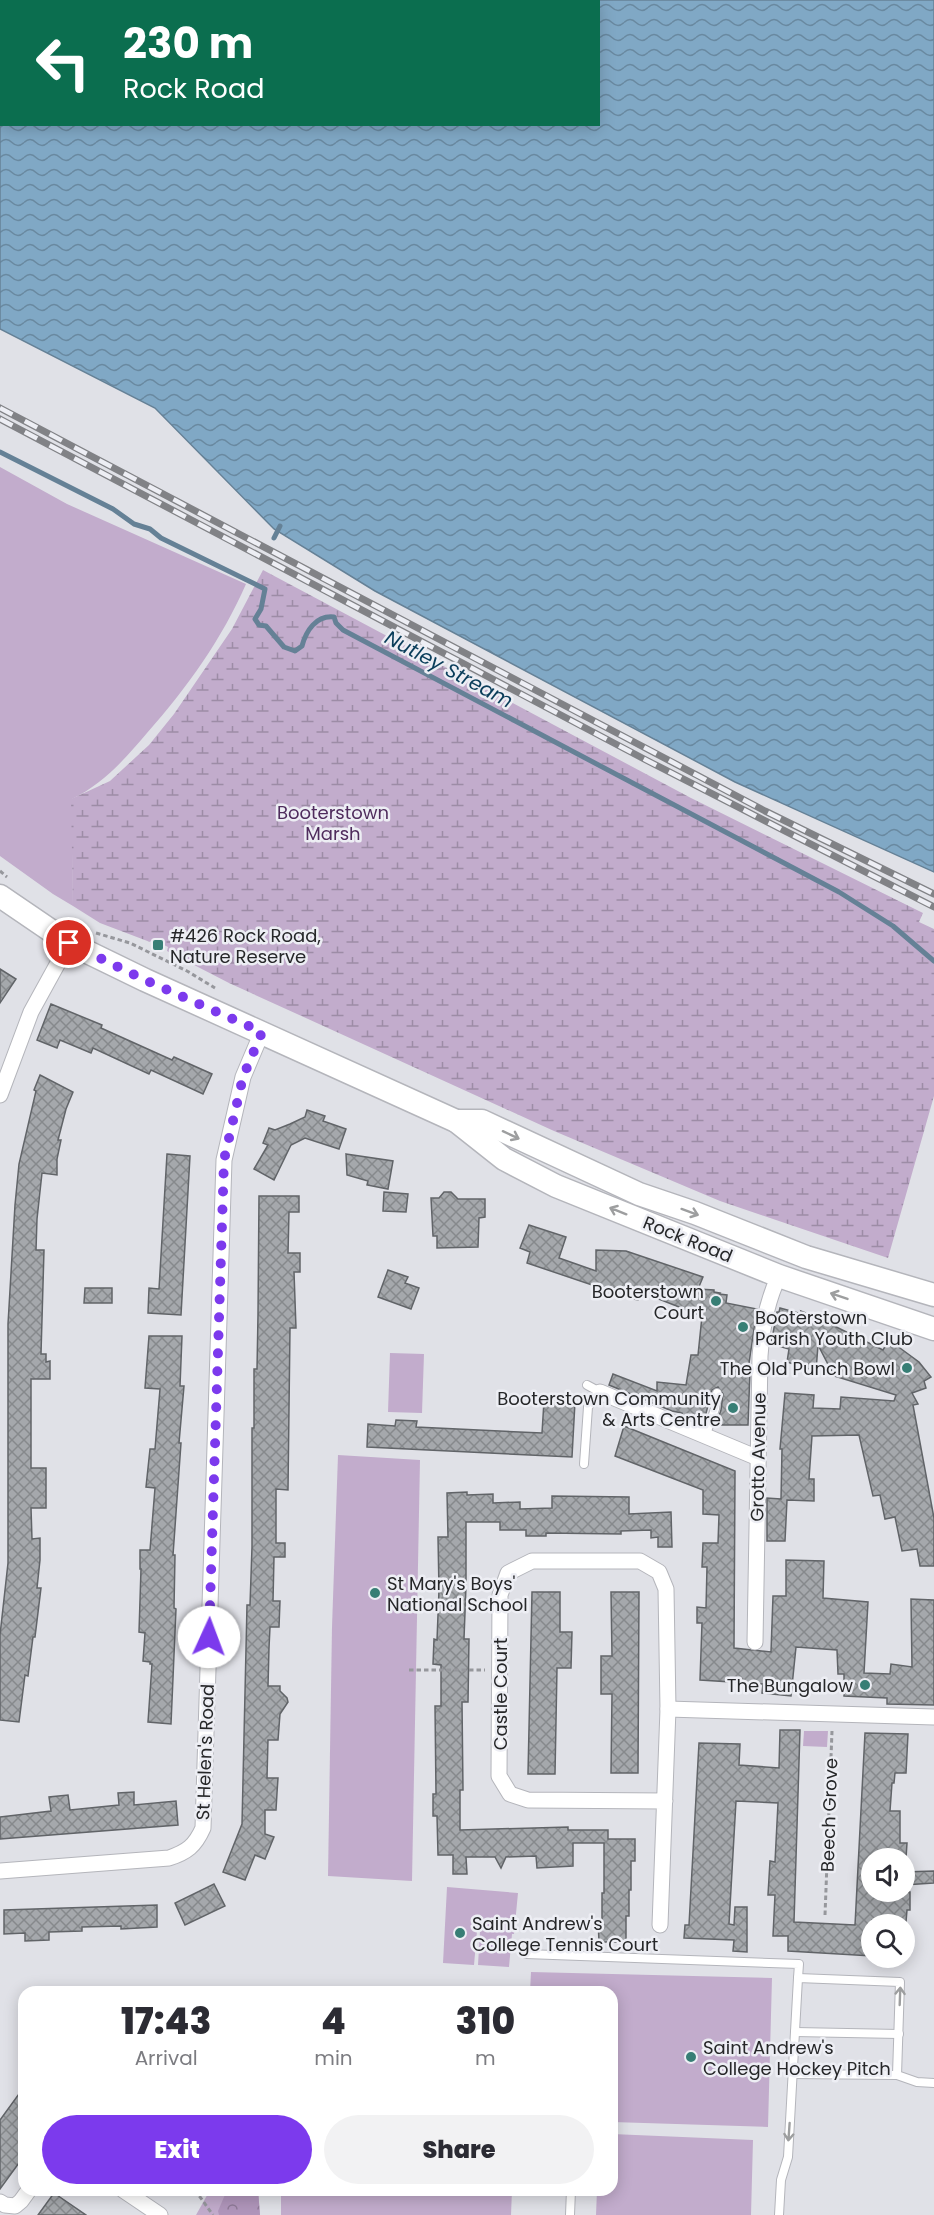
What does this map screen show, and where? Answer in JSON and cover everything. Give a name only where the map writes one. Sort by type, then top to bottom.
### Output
[{"type":"main road","name":"Rock Road","points":[[4,887],[69,943],[145,980],[456,1121],[504,1159],[556,1186],[779,1275],[934,1329]]},
{"type":"main road","name":"Rock Road","points":[[456,1121],[482,1121],[639,1194],[806,1257],[934,1295]]},
{"type":"street","points":[[0,1095],[31,1012],[69,943]]},
{"type":"street","name":"St Helen's Road","points":[[0,1871],[169,1858],[193,1847],[203,1828],[224,1160],[243,1077],[262,1032]]},
{"type":"street","name":"Grotto Avenue","points":[[755,1642],[762,1339],[772,1289],[779,1275]]},
{"type":"street","points":[[594,1389],[758,1458]]},
{"type":"street","name":"Castle Court","points":[[660,1925],[665,1801],[668,1709],[666,1589],[659,1572],[640,1561],[532,1561],[508,1574],[500,1595],[500,1776],[510,1794],[528,1800],[665,1801]]},
{"type":"street","points":[[668,1709],[934,1717]]},
{"type":"street","points":[[0,2202],[15,2206],[24,2196]]},
{"type":"street","points":[[132,2196],[160,2215]]},
{"type":"lane","points":[[584,1464],[588,1407],[594,1389]]},
{"type":"lane","points":[[705,1437],[715,1409],[717,1393]]},
{"type":"lane","points":[[526,1953],[799,1964],[788,2157],[781,2180],[779,2215]]},
{"type":"lane","points":[[798,1978],[900,1982],[897,2075]]},
{"type":"lane","points":[[795,2032],[898,2034]]},
{"type":"lane","points":[[793,2074],[897,2075],[917,2082],[934,2083]]},
{"type":"lane","points":[[570,2215],[571,2196]]},
{"type":"path","points":[[0,872],[4,887]]},
{"type":"path","points":[[92,931],[123,940],[163,959]]},
{"type":"path","points":[[409,1670],[500,1670]]},
{"type":"path","name":"Beech Grove","points":[[825,1915],[832,1715]]},
{"type":"path","points":[[199,2196],[213,2215]]},
{"type":"green space","points":[[0,467],[67,504],[246,584],[215,643],[176,698],[113,770],[94,786],[72,799],[73,906],[0,856]]},
{"type":"green space","name":"Booterstown Marsh","points":[[263,570],[691,798],[923,913],[919,922],[934,929],[934,1096],[888,1258],[720,1201],[554,1131],[229,983],[167,951],[168,947],[152,939],[150,942],[100,923],[73,906],[71,799],[110,781],[149,745],[174,714],[232,629]]},
{"type":"green space","points":[[390,1353],[424,1354],[422,1413],[388,1412]]},
{"type":"green space","points":[[338,1455],[420,1460],[412,1881],[328,1876],[332,1627]]},
{"type":"green space","points":[[804,1731],[828,1731],[827,1747],[803,1746]]},
{"type":"green space","points":[[447,1887],[518,1893],[509,1967],[478,1965],[480,1931],[477,1931],[474,1965],[443,1963]]},
{"type":"green space","name":"Saint Andrew's College Hockey Pitch","points":[[531,1972],[772,1978],[768,2127],[618,2122],[618,1986],[530,1986]]},
{"type":"green space","points":[[618,2134],[753,2140],[751,2215],[596,2215],[597,2196],[618,2196]]},
{"type":"green space","points":[[207,2196],[258,2196],[260,2215],[196,2215]]},
{"type":"green space","points":[[224,2196],[258,2196],[260,2215],[219,2215],[218,2211]]},
{"type":"green space","points":[[281,2196],[512,2196],[511,2215],[281,2215]]},
{"type":"water","points":[[600,0],[934,0],[934,872],[735,782],[375,591],[274,529],[155,408],[0,329],[0,126],[600,126]]},
{"type":"building","points":[[0,969],[16,979],[0,1003]]},
{"type":"building","points":[[51,1004],[102,1025],[101,1028],[172,1060],[174,1057],[212,1074],[203,1094],[151,1070],[149,1074],[93,1048],[91,1053],[60,1040],[57,1048],[37,1040]]},
{"type":"building","points":[[40,1075],[73,1092],[58,1140],[61,1140],[57,1159],[57,1175],[42,1173],[37,1219],[36,1250],[44,1250],[41,1354],[46,1354],[46,1362],[50,1361],[50,1379],[31,1379],[31,1468],[46,1468],[46,1508],[31,1508],[32,1539],[40,1538],[37,1588],[41,1588],[35,1637],[33,1637],[28,1676],[25,1675],[19,1722],[0,1720],[0,1635],[8,1563],[8,1324],[19,1164],[36,1091],[34,1090]]},
{"type":"building","points":[[307,1110],[325,1116],[323,1121],[346,1129],[339,1149],[305,1138],[291,1145],[274,1180],[254,1169],[268,1145],[263,1143],[269,1128],[275,1130],[305,1117]]},
{"type":"building","points":[[167,1154],[190,1156],[181,1315],[148,1313],[149,1288],[159,1289]]},
{"type":"building","points":[[346,1154],[393,1161],[388,1189],[367,1185],[368,1181],[347,1175]]},
{"type":"building","points":[[384,1192],[408,1194],[406,1212],[383,1211]]},
{"type":"building","points":[[444,1192],[451,1192],[458,1199],[485,1199],[485,1217],[479,1218],[478,1247],[437,1248],[437,1236],[433,1236],[431,1198],[439,1198]]},
{"type":"building","points":[[259,1196],[299,1196],[299,1212],[289,1212],[288,1253],[300,1253],[300,1272],[294,1272],[296,1328],[290,1328],[288,1490],[276,1489],[276,1543],[285,1543],[285,1557],[274,1557],[273,1601],[280,1601],[279,1627],[270,1627],[269,1648],[268,1686],[280,1686],[280,1691],[288,1702],[280,1714],[278,1740],[268,1740],[267,1778],[278,1778],[276,1810],[265,1810],[265,1834],[274,1837],[265,1859],[255,1855],[245,1880],[223,1872],[242,1824],[247,1605],[250,1605],[252,1547],[252,1428],[254,1428],[254,1369],[257,1369]]},
{"type":"building","points":[[529,1225],[566,1237],[559,1258],[596,1271],[596,1250],[626,1251],[703,1277],[698,1289],[714,1290],[719,1294],[727,1295],[726,1303],[757,1309],[748,1370],[750,1371],[748,1425],[716,1425],[723,1394],[718,1387],[712,1390],[704,1421],[682,1416],[682,1413],[609,1385],[613,1374],[657,1391],[657,1382],[686,1385],[691,1355],[698,1355],[702,1316],[641,1292],[638,1300],[624,1296],[627,1288],[601,1288],[527,1263],[530,1252],[520,1248]]},
{"type":"building","points":[[388,1270],[408,1277],[405,1283],[419,1288],[411,1309],[378,1297]]},
{"type":"building","points":[[85,1288],[112,1288],[112,1303],[84,1303]]},
{"type":"building","points":[[780,1308],[802,1314],[801,1311],[883,1350],[889,1340],[919,1362],[931,1377],[924,1381],[926,1388],[912,1393],[918,1404],[913,1405],[934,1518],[934,1566],[920,1566],[917,1549],[902,1551],[895,1517],[885,1519],[880,1495],[873,1496],[859,1435],[812,1436],[809,1479],[814,1479],[814,1501],[787,1500],[785,1541],[767,1541],[767,1498],[781,1499],[782,1449],[780,1449],[785,1393],[814,1395],[813,1408],[840,1409],[841,1397],[894,1401],[896,1395],[834,1376],[818,1345],[816,1371],[787,1362],[789,1349],[771,1344],[777,1312]]},
{"type":"building","points":[[149,1336],[182,1336],[180,1386],[184,1386],[173,1555],[175,1555],[174,1608],[176,1609],[171,1724],[148,1722],[152,1664],[143,1661],[145,1633],[139,1632],[140,1550],[150,1550],[155,1488],[146,1487],[150,1449],[155,1449],[160,1389],[145,1388]]},
{"type":"building","points":[[544,1401],[575,1402],[572,1457],[367,1447],[368,1424],[395,1426],[396,1420],[417,1421],[416,1427],[542,1433]]},
{"type":"building","points":[[624,1426],[735,1471],[734,1648],[771,1652],[773,1596],[786,1596],[786,1560],[824,1561],[823,1598],[868,1602],[864,1673],[890,1674],[891,1664],[912,1667],[911,1599],[934,1600],[934,1705],[887,1704],[887,1698],[844,1696],[844,1674],[838,1674],[837,1650],[796,1647],[791,1696],[762,1693],[763,1684],[700,1680],[702,1623],[697,1623],[697,1607],[706,1608],[707,1567],[702,1567],[703,1543],[718,1543],[719,1515],[703,1514],[703,1490],[615,1456]]},
{"type":"building","points":[[467,1492],[467,1495],[493,1494],[493,1503],[520,1502],[520,1509],[552,1508],[552,1496],[629,1497],[629,1514],[671,1512],[672,1547],[658,1547],[658,1537],[651,1538],[651,1530],[621,1531],[621,1534],[546,1533],[546,1536],[526,1536],[526,1530],[500,1530],[500,1522],[466,1522],[464,1639],[469,1639],[468,1702],[462,1702],[463,1790],[460,1790],[460,1830],[568,1827],[568,1830],[608,1830],[608,1839],[635,1839],[635,1861],[631,1861],[629,1916],[626,1916],[626,1942],[599,1942],[598,1919],[602,1919],[602,1893],[604,1893],[604,1843],[573,1843],[573,1866],[537,1868],[536,1856],[506,1857],[501,1868],[495,1857],[466,1857],[467,1874],[453,1874],[453,1855],[438,1855],[437,1816],[433,1816],[433,1794],[436,1794],[435,1706],[441,1706],[441,1665],[433,1664],[434,1639],[437,1640],[439,1590],[438,1537],[448,1537],[447,1493]]},
{"type":"building","points":[[532,1592],[560,1592],[560,1632],[572,1632],[571,1668],[557,1668],[555,1774],[528,1774]]},
{"type":"building","points":[[611,1592],[639,1592],[638,1773],[611,1773],[612,1694],[601,1694],[601,1656],[612,1656]]},
{"type":"building","points":[[780,1730],[800,1730],[794,1922],[855,1925],[865,1733],[908,1734],[906,1773],[895,1773],[890,1811],[900,1811],[900,1843],[907,1843],[907,1848],[861,1848],[861,1902],[910,1902],[910,1910],[907,1910],[907,1914],[861,1914],[861,1955],[788,1951],[788,1936],[773,1936],[775,1895],[768,1895],[770,1861],[775,1862],[778,1803],[736,1801],[729,1924],[734,1925],[735,1907],[747,1907],[747,1952],[733,1951],[734,1940],[684,1938],[685,1925],[689,1925],[699,1743],[740,1744],[739,1765],[779,1768]]},
{"type":"building","points":[[134,1792],[134,1805],[176,1801],[178,1825],[0,1839],[0,1817],[51,1811],[49,1797],[68,1795],[70,1810],[119,1805],[118,1793]]},
{"type":"building","points":[[934,1871],[934,1883],[915,1884],[915,1872]]},
{"type":"building","points":[[214,1884],[225,1906],[185,1925],[175,1903]]},
{"type":"building","points":[[157,1905],[157,1927],[121,1929],[121,1926],[82,1927],[82,1931],[49,1932],[49,1940],[25,1941],[25,1933],[4,1934],[4,1910]]},
{"type":"building","points":[[18,2095],[18,2164],[0,2189],[0,2120]]},
{"type":"building","points":[[52,2196],[58,2196],[86,2215],[38,2215]]},
{"type":"waterway","name":"Nutley Stream","points":[[0,452],[113,509],[134,524],[150,529],[161,538],[265,589],[261,609],[255,619],[259,625],[266,626],[284,647],[295,651],[302,646],[306,635],[317,621],[334,617],[343,630],[839,892],[893,926],[934,961]]},
{"type":"waterway","points":[[274,538],[280,526]]},
{"type":"railway","points":[[0,408],[765,811],[934,894]]},
{"type":"railway","points":[[0,419],[646,760],[934,907]]},
{"type":"place","name":"#426 Rock Road, Nature Reserve","points":[[158,945]]},
{"type":"place","name":"Booterstown Court","points":[[716,1301]]},
{"type":"place","name":"Booterstown Parish Youth Club","points":[[743,1327]]},
{"type":"place","name":"The Old Punch Bowl","points":[[907,1368]]},
{"type":"place","name":"Booterstown Community & Arts Centre","points":[[733,1408]]},
{"type":"place","name":"St Mary's Boys' National School","points":[[375,1593]]},
{"type":"place","name":"The Bungalow","points":[[865,1685]]},
{"type":"place","name":"Saint Andrew's College Tennis Court","points":[[460,1933]]},
{"type":"place","name":"Saint Andrew's College Hockey Pitch","points":[[691,2057]]},
{"type":"route","points":[[69,943],[206,1009],[262,1032],[243,1077],[224,1160],[209,1637]]}]
